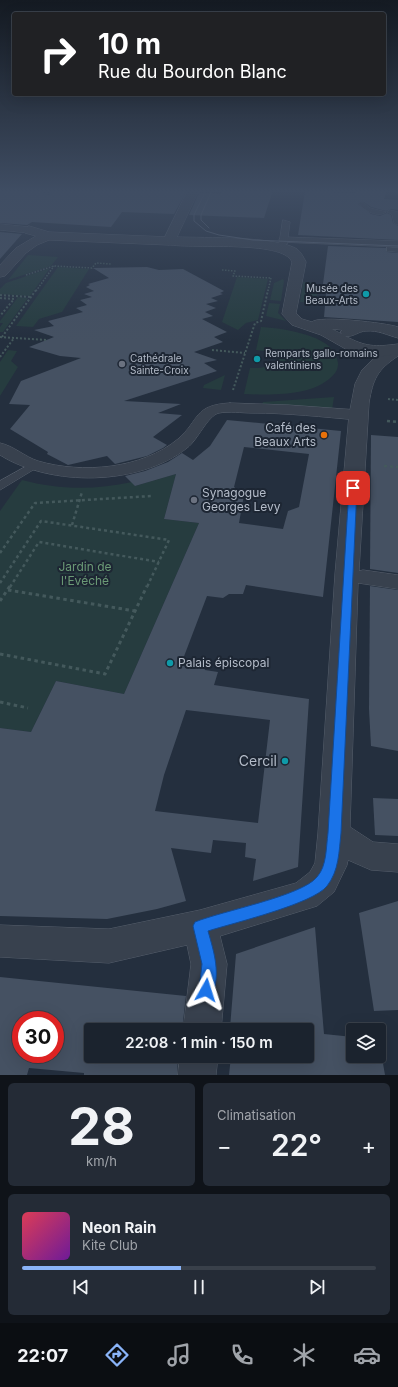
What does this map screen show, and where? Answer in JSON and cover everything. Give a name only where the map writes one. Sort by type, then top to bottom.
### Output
[{"type":"street","points":[[0,273],[26,245],[38,240]]},
{"type":"street","points":[[174,240],[395,248]]},
{"type":"street","points":[[282,244],[297,256],[299,262],[289,308],[289,314],[297,322],[346,342],[357,349],[385,352],[396,350]]},
{"type":"street","points":[[293,317],[312,322],[394,330]]},
{"type":"street","points":[[346,342],[346,334],[362,327]]},
{"type":"street","points":[[0,942],[109,946],[200,926],[305,895],[322,882],[331,865],[334,833],[347,574],[358,415],[362,389],[370,369],[378,360],[396,350]]},
{"type":"street","points":[[0,448],[18,459],[50,470],[84,473],[113,471],[149,462],[172,451],[192,434],[200,420],[217,409],[260,408],[358,415]]},
{"type":"street","points":[[363,577],[398,582]]},
{"type":"street","points":[[334,833],[353,848],[367,856],[382,859],[398,858]]},
{"type":"street","points":[[200,926],[210,964],[203,1023]]},
{"type":"street","points":[[197,1075],[198,1063]]},
{"type":"lane","points":[[0,486],[34,465]]},
{"type":"path","points":[[1,337],[56,266],[92,268],[96,263],[111,264]]},
{"type":"path","points":[[222,270],[235,270],[233,276],[273,278],[261,321],[255,323],[245,352],[232,394],[232,408]]},
{"type":"path","points":[[0,296],[32,297]]},
{"type":"path","points":[[0,296],[14,299],[0,316]]},
{"type":"path","points":[[1,337],[46,340]]},
{"type":"path","points":[[0,357],[14,338]]},
{"type":"path","points":[[212,350],[245,352]]},
{"type":"path","points":[[388,399],[398,400]]},
{"type":"path","points":[[387,421],[398,422]]},
{"type":"path","points":[[384,466],[398,467]]},
{"type":"path","points":[[72,525],[81,499],[84,473]]},
{"type":"path","points":[[0,553],[35,503],[81,499],[152,496]]},
{"type":"path","points":[[0,583],[41,521],[169,540],[105,674],[0,654]]},
{"type":"path","points":[[0,601],[39,542],[159,562]]},
{"type":"path","points":[[8,590],[135,611]]},
{"type":"path","points":[[0,702],[28,708]]},
{"type":"green space","points":[[28,255],[58,257],[51,266],[8,280]]},
{"type":"green space","points":[[58,267],[89,269],[62,312],[39,319],[33,327],[16,326]]},
{"type":"green space","points":[[50,268],[30,296],[0,294],[0,289],[6,283]]},
{"type":"green space","points":[[237,277],[268,279],[258,320],[246,323],[238,330],[222,322]]},
{"type":"green space","points":[[283,279],[281,301],[270,300],[274,283]]},
{"type":"green space","points":[[303,282],[315,283],[318,285],[316,303],[300,302]]},
{"type":"green space","points":[[18,297],[28,298],[3,332],[0,332],[0,327],[3,323],[0,323],[0,321]]},
{"type":"green space","points":[[269,303],[280,304],[278,313],[286,321],[266,316]]},
{"type":"green space","points":[[261,327],[305,334],[326,344],[333,351],[337,359],[338,365],[335,373],[327,381],[317,387],[292,393],[267,395],[244,394],[250,368],[261,368],[268,366],[276,360],[275,355],[270,352],[256,350]]},
{"type":"green space","points":[[8,350],[17,351],[11,361],[18,367],[0,396],[0,362]]},
{"type":"green space","points":[[225,375],[221,390],[203,388],[204,385]]},
{"type":"green space","points":[[334,397],[332,410],[262,405],[263,402]]},
{"type":"green space","name":"Jardin de l'Evéché","points":[[176,474],[164,519],[199,523],[124,694],[56,681],[31,732],[0,728],[0,511],[22,480],[50,486],[91,488],[132,482],[135,486]]},
{"type":"building","points":[[0,240],[17,240],[0,259]]},
{"type":"building","points":[[328,246],[386,248],[387,252],[398,253],[398,322],[324,317],[327,284],[323,284]]},
{"type":"building","name":"Cathédrale Sainte-Croix","points":[[147,267],[159,270],[183,269],[224,291],[220,293],[223,294],[211,298],[218,301],[206,304],[216,308],[205,312],[213,316],[202,319],[227,332],[214,337],[223,342],[194,352],[217,360],[204,363],[217,371],[124,401],[181,404],[158,413],[182,415],[153,437],[167,445],[163,448],[147,456],[115,464],[107,456],[68,465],[47,454],[48,452],[10,429],[30,405],[9,404],[21,381],[81,358],[60,356],[29,347],[54,337],[34,330],[54,326],[48,321],[83,312],[76,308],[87,305],[80,300],[92,297],[84,294],[94,291],[86,287],[90,285],[88,284],[109,278],[93,268]]},
{"type":"building","points":[[227,420],[341,431],[323,597],[246,585],[243,594],[229,594],[223,598],[207,596],[183,659],[202,662],[205,670],[218,672],[214,685],[309,699],[298,867],[253,881],[256,859],[245,857],[246,843],[213,840],[211,853],[171,848],[186,901],[157,909],[107,919],[0,916],[0,728],[31,732],[56,681],[124,694],[199,523],[164,519],[176,474],[135,486],[125,476],[145,471],[168,462],[182,453],[193,460],[210,446]],"holes":[[[244,447],[309,454],[299,507],[288,511],[283,529],[239,523],[244,495],[234,487]],[[186,710],[270,720],[258,823],[155,811],[164,775]]]},
{"type":"building","points":[[371,435],[398,437],[398,573],[370,569]]},
{"type":"building","points":[[370,586],[398,590],[398,751],[371,746],[369,709]]},
{"type":"building","points":[[373,798],[398,799],[398,836],[375,835]]},
{"type":"building","points":[[398,901],[398,1010],[374,1011],[359,913]]},
{"type":"building","points":[[315,927],[324,1034],[346,1036],[346,1063],[383,1063],[385,1075],[229,1075],[230,1063],[314,1063],[314,1023],[230,1023],[236,954]]},
{"type":"building","points":[[0,977],[186,996],[183,1023],[84,1023],[84,1063],[178,1063],[177,1075],[84,1075],[84,1073],[29,1068],[27,1075],[0,1075]]},
{"type":"tram line","points":[[257,240],[398,246]]},
{"type":"place","name":"Musée des Beaux-Arts","points":[[366,294]]},
{"type":"place","name":"Remparts gallo-romains valentiniens","points":[[257,359]]},
{"type":"place","name":"Cathédrale Sainte-Croix","points":[[122,364]]},
{"type":"place","name":"Café des Beaux Arts","points":[[324,435]]},
{"type":"place","name":"Synagogue Georges Levy","points":[[194,500]]},
{"type":"place","name":"Palais épiscopal","points":[[170,663]]},
{"type":"place","name":"Cercil","points":[[285,761]]},
{"type":"route","points":[[206,990],[210,964],[200,926],[305,895],[322,882],[331,865],[353,488]]}]
